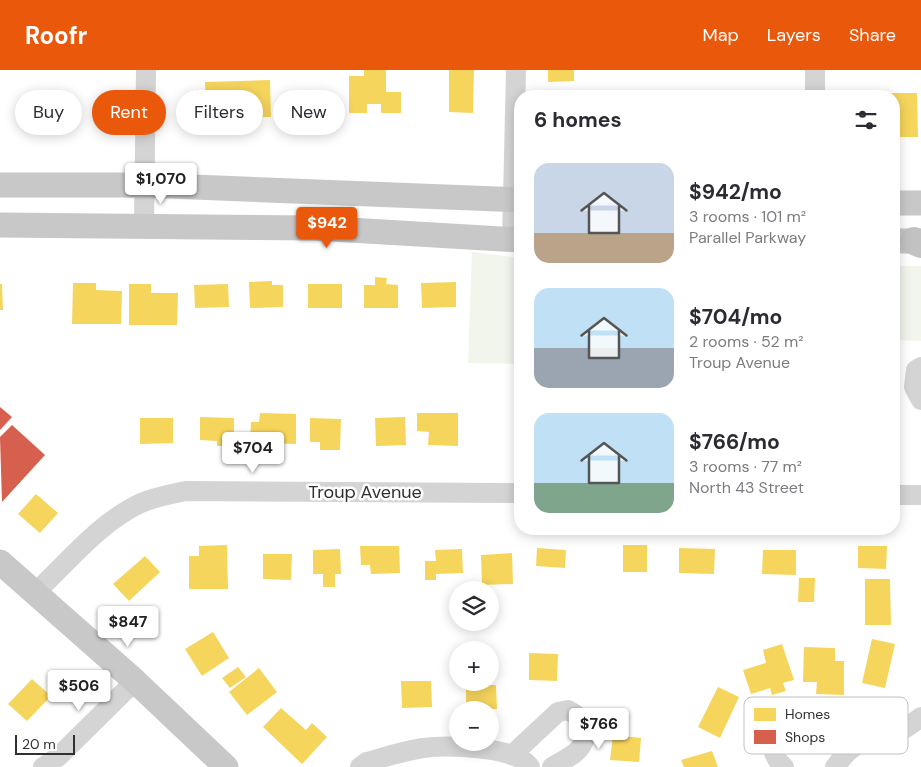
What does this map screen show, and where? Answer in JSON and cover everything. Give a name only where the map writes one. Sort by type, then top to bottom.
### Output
[{"type":"main road","points":[[0,185],[144,185],[514,200]]},
{"type":"main road","points":[[900,203],[921,203]]},
{"type":"main road","points":[[0,226],[144,225],[316,228],[514,240]]},
{"type":"main road","points":[[0,562],[135,681],[226,767]]},
{"type":"street","points":[[144,225],[146,70]]},
{"type":"street","points":[[516,70],[516,90]]},
{"type":"street","points":[[815,70],[815,90]]},
{"type":"street","points":[[921,367],[916,370],[914,388],[921,400]]},
{"type":"street","name":"Troup Avenue","points":[[35,593],[111,521],[142,502],[170,494],[186,491],[514,493]]},
{"type":"street","points":[[900,495],[921,495]]},
{"type":"street","points":[[43,767],[58,758],[135,681]]},
{"type":"street","points":[[360,767],[367,762],[425,748],[487,749],[523,761],[558,712],[568,710],[577,714],[585,725],[585,735],[582,745],[576,752],[552,767]]},
{"type":"street","points":[[908,726],[921,717]]},
{"type":"street","points":[[774,754],[777,761],[784,767]]},
{"type":"street","points":[[835,767],[844,754]]},
{"type":"shaded area","points":[[472,252],[514,257],[514,364],[468,363]]},
{"type":"shaded area","points":[[900,266],[921,266],[921,341],[900,340]]},
{"type":"building: Homes","points":[[364,70],[386,70],[386,92],[401,92],[401,113],[381,113],[381,104],[367,104],[367,113],[349,113],[349,76],[364,76]]},
{"type":"building: Homes","points":[[449,70],[474,70],[473,113],[449,112]]},
{"type":"building: Homes","points":[[548,70],[574,70],[574,81],[548,82]]},
{"type":"building: Homes","points":[[270,80],[271,117],[263,117],[263,90],[205,90],[205,82]]},
{"type":"building: Homes","points":[[900,93],[917,93],[918,137],[900,137]]},
{"type":"building: Homes","points":[[375,277],[387,278],[386,284],[398,285],[398,308],[364,308],[364,285],[375,285]]},
{"type":"building: Homes","points":[[272,281],[272,285],[283,285],[283,307],[250,308],[249,282]]},
{"type":"building: Homes","points":[[456,282],[456,307],[422,308],[421,283]]},
{"type":"building: Homes","points":[[73,283],[96,283],[96,290],[122,291],[121,324],[72,324]]},
{"type":"building: Homes","points":[[0,284],[2,284],[3,310],[0,310]]},
{"type":"building: Homes","points":[[129,284],[151,284],[151,293],[178,293],[177,325],[129,325]]},
{"type":"building: Homes","points":[[228,284],[229,307],[195,308],[194,285]]},
{"type":"building: Homes","points":[[308,284],[342,284],[342,308],[308,308]]},
{"type":"building: Homes","points":[[260,413],[296,414],[296,444],[250,443],[251,422],[259,422]]},
{"type":"building: Homes","points":[[417,413],[458,413],[458,446],[428,445],[429,432],[417,431]]},
{"type":"building: Homes","points":[[200,417],[234,418],[234,446],[217,446],[217,441],[200,440]]},
{"type":"building: Homes","points":[[405,417],[406,445],[376,446],[375,418]]},
{"type":"building: Homes","points":[[140,418],[173,418],[173,443],[140,444]]},
{"type":"building: Homes","points":[[310,418],[341,419],[340,450],[320,450],[320,442],[310,442]]},
{"type":"building: Homes","points":[[36,494],[58,513],[40,533],[18,514]]},
{"type":"building: Homes","points":[[227,545],[228,589],[189,589],[189,556],[199,556],[199,546]]},
{"type":"building: Homes","points":[[623,545],[647,545],[647,572],[623,572]]},
{"type":"building: Homes","points":[[360,546],[399,546],[400,573],[371,574],[370,565],[361,565]]},
{"type":"building: Homes","points":[[858,546],[887,546],[886,569],[858,568]]},
{"type":"building: Homes","points":[[537,548],[566,550],[565,568],[536,566]]},
{"type":"building: Homes","points":[[679,548],[715,549],[714,574],[679,573]]},
{"type":"building: Homes","points":[[340,549],[341,574],[335,574],[335,587],[323,587],[323,574],[313,574],[313,550]]},
{"type":"building: Homes","points":[[462,549],[463,573],[436,574],[436,580],[425,580],[425,561],[436,561],[435,550]]},
{"type":"building: Homes","points":[[763,550],[796,550],[796,575],[762,574]]},
{"type":"building: Homes","points":[[512,553],[513,584],[499,584],[499,581],[482,581],[481,555]]},
{"type":"building: Homes","points":[[263,554],[292,554],[291,580],[263,579]]},
{"type":"building: Homes","points":[[145,556],[160,572],[129,601],[113,584]]},
{"type":"building: Homes","points":[[799,578],[815,578],[814,602],[798,602]]},
{"type":"building: Homes","points":[[865,579],[890,579],[891,625],[865,625]]},
{"type":"building: Homes","points":[[213,632],[229,658],[202,676],[185,649]]},
{"type":"building: Homes","points":[[872,639],[895,644],[885,688],[862,683]]},
{"type":"building: Homes","points":[[782,644],[794,680],[783,683],[786,691],[772,695],[770,688],[751,694],[743,670],[766,663],[763,650]]},
{"type":"building: Homes","points":[[804,647],[835,648],[835,661],[844,661],[844,695],[816,694],[817,682],[803,682]]},
{"type":"building: Homes","points":[[529,653],[558,654],[557,681],[529,680]]},
{"type":"building: Homes","points":[[238,667],[246,677],[230,688],[222,678]]},
{"type":"building: Homes","points":[[259,668],[277,692],[247,715],[229,692]]},
{"type":"building: Homes","points":[[32,679],[51,696],[27,721],[8,704]]},
{"type":"building: Homes","points":[[401,681],[431,681],[432,707],[402,708]]},
{"type":"building: Homes","points":[[718,687],[739,697],[720,738],[698,727]]},
{"type":"building: Homes","points":[[466,691],[496,691],[497,701],[466,701]]},
{"type":"building: Homes","points":[[281,708],[306,730],[312,723],[327,737],[302,764],[263,727]]},
{"type":"building: Homes","points":[[613,735],[641,738],[639,762],[610,760]]},
{"type":"building: Homes","points":[[712,751],[718,767],[684,767],[681,760]]},
{"type":"building: Shops","points":[[0,407],[12,417],[0,430]]},
{"type":"building: Shops","points":[[12,425],[45,455],[2,502],[0,437]]}]
